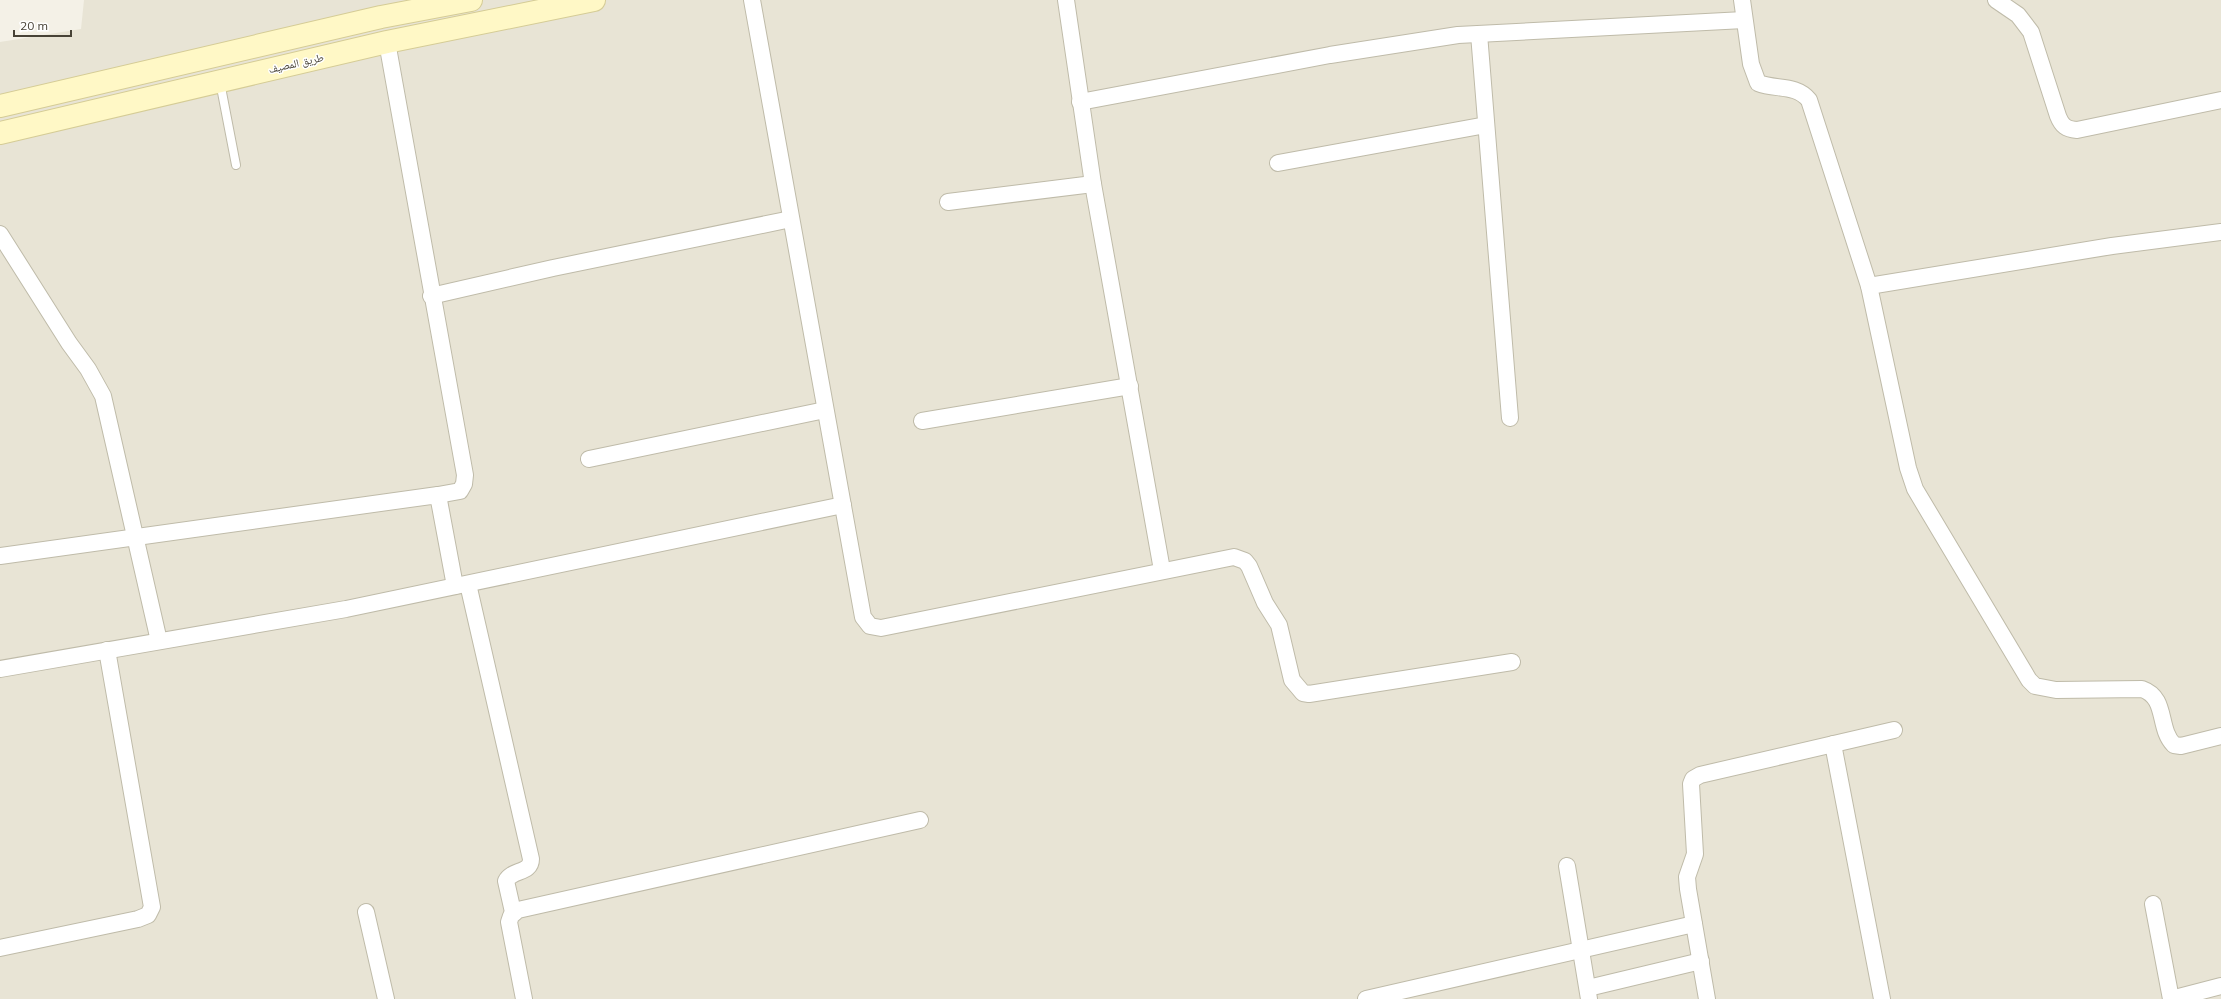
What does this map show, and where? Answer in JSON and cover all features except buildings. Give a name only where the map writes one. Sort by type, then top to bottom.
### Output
[{"type":"street","points":[[0,106],[373,18],[471,0]]},
{"type":"street","name":"طريق المصيف","points":[[0,133],[387,42],[594,0]]},
{"type":"street","points":[[752,0],[825,410],[863,617],[866,623],[875,628],[1162,570],[1234,557],[1245,561],[1265,603],[1279,625],[1292,680],[1303,693],[1309,694],[1512,662]]},
{"type":"street","points":[[1066,0],[1093,184],[1162,570]]},
{"type":"street","points":[[1742,0],[1751,64],[1758,83],[1767,87],[1796,89],[1804,94],[1809,100],[1869,286],[1908,468],[1915,489],[2029,680],[2035,686],[2056,690],[2142,689],[2151,692],[2156,699],[2167,734],[2174,745],[2181,746],[2221,736]]},
{"type":"street","points":[[1996,0],[2018,15],[2031,32],[2061,124],[2068,130],[2077,130],[2221,100]]},
{"type":"street","points":[[1080,102],[1458,34],[1744,20]]},
{"type":"street","points":[[1479,34],[1510,418]]},
{"type":"street","points":[[0,556],[460,491],[464,484],[465,475],[431,296],[387,42]]},
{"type":"street","points":[[1278,163],[1486,125]]},
{"type":"street","points":[[948,202],[1093,184]]},
{"type":"street","points":[[431,296],[553,268],[791,219]]},
{"type":"street","points":[[1869,286],[2104,247],[2221,232]]},
{"type":"street","points":[[0,234],[56,324],[88,369],[103,396],[136,537],[158,641]]},
{"type":"street","points":[[922,421],[1130,386]]},
{"type":"street","points":[[589,459],[825,410]]},
{"type":"street","points":[[438,495],[531,858],[531,863],[526,869],[510,876],[506,880],[513,912],[510,922],[510,929],[524,999]]},
{"type":"street","points":[[0,669],[346,609],[843,505]]},
{"type":"street","points":[[0,948],[138,919],[148,915],[152,907],[107,650]]},
{"type":"street","points":[[1707,999],[1687,877],[1695,854],[1691,784],[1693,779],[1700,775],[1894,730]]},
{"type":"street","points":[[1834,744],[1882,999]]},
{"type":"street","points":[[513,912],[920,820]]},
{"type":"street","points":[[1566,866],[1589,994],[1700,961]]},
{"type":"street","points":[[2153,904],[2171,999],[2221,986]]},
{"type":"street","points":[[366,912],[386,999]]},
{"type":"street","points":[[1366,999],[1694,924]]},
{"type":"lane","points":[[220,81],[236,165]]},
{"type":"shaded area","points":[[84,0],[2221,0],[2221,999],[0,999],[0,42],[81,29]]}]
